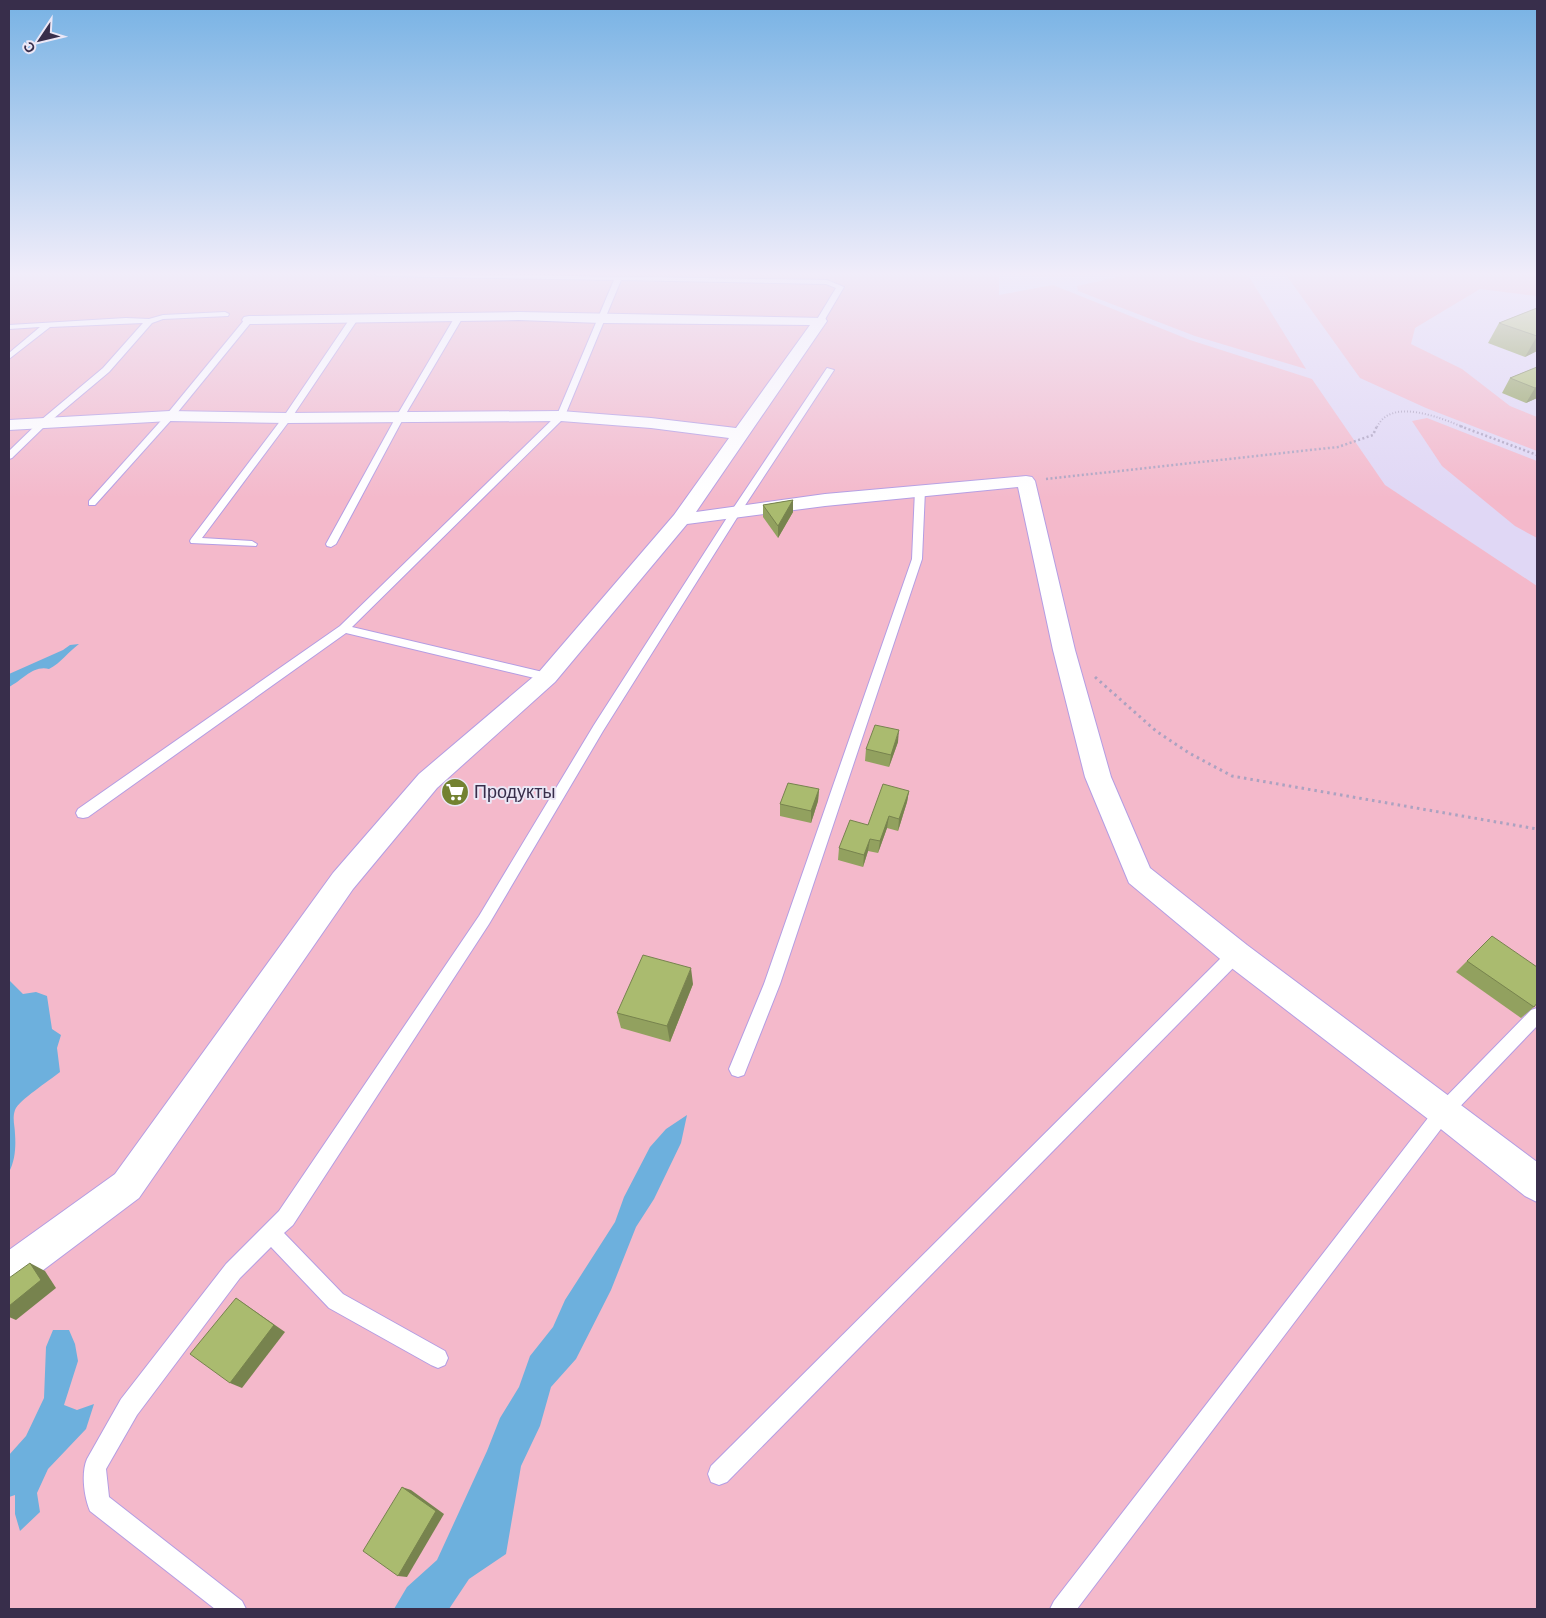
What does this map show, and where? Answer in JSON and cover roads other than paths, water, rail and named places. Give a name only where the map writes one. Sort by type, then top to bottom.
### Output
[{"type":"street","points":[[9,1273],[127,1186],[343,881],[428,781],[547,677],[681,519],[801,348]]},
{"type":"street","points":[[9,425],[170,416],[286,418],[561,416],[651,423],[740,434]]},
{"type":"street","points":[[681,519],[825,500],[1026,481],[1064,650],[1098,777],[1139,875],[1236,954],[1444,1111],[1537,1184]]},
{"type":"lane","points":[[9,357],[21,348]]},
{"type":"lane","points":[[9,456],[44,422],[106,370],[126,348]]},
{"type":"lane","points":[[92,503],[170,416],[227,348]]},
{"type":"lane","points":[[252,544],[195,540],[286,418],[334,348]]},
{"type":"lane","points":[[331,544],[400,417],[441,348]]},
{"type":"lane","points":[[83,812],[344,629],[561,416],[589,348]]},
{"type":"lane","points":[[234,1609],[98,1504],[95,1467],[129,1407],[233,1271],[286,1218],[484,920],[598,728],[735,513],[830,370]]},
{"type":"lane","points":[[738,1069],[772,984],[917,559],[920,490]]},
{"type":"lane","points":[[344,629],[547,677]]},
{"type":"lane","points":[[719,1474],[1236,954]]},
{"type":"lane","points":[[1062,1609],[1444,1111],[1537,1015]]},
{"type":"lane","points":[[271,1232],[290,1255],[336,1301],[438,1358]]},
{"type":"water","points":[[79,644],[53,667],[33,671],[9,687],[9,674],[63,650],[70,645]]},
{"type":"water","points":[[10,981],[23,994],[36,992],[47,996],[52,1029],[61,1035],[57,1048],[60,1072],[28,1096],[15,1110],[15,1149],[13,1163],[9,1172]]},
{"type":"water","points":[[687,1115],[681,1143],[654,1199],[636,1227],[611,1290],[576,1359],[551,1387],[540,1426],[521,1466],[506,1554],[469,1579],[449,1609],[394,1609],[407,1587],[437,1560],[500,1418],[519,1387],[530,1356],[553,1327],[565,1300],[615,1222],[624,1197],[650,1147],[666,1129]]},
{"type":"water","points":[[53,1330],[69,1330],[75,1344],[78,1361],[64,1405],[77,1410],[94,1404],[86,1429],[48,1469],[37,1493],[40,1512],[20,1531],[15,1514],[15,1495],[9,1497],[9,1455],[26,1436],[44,1398],[46,1347]]},
{"type":"place","name":"Продукты","points":[[455,792]]}]
